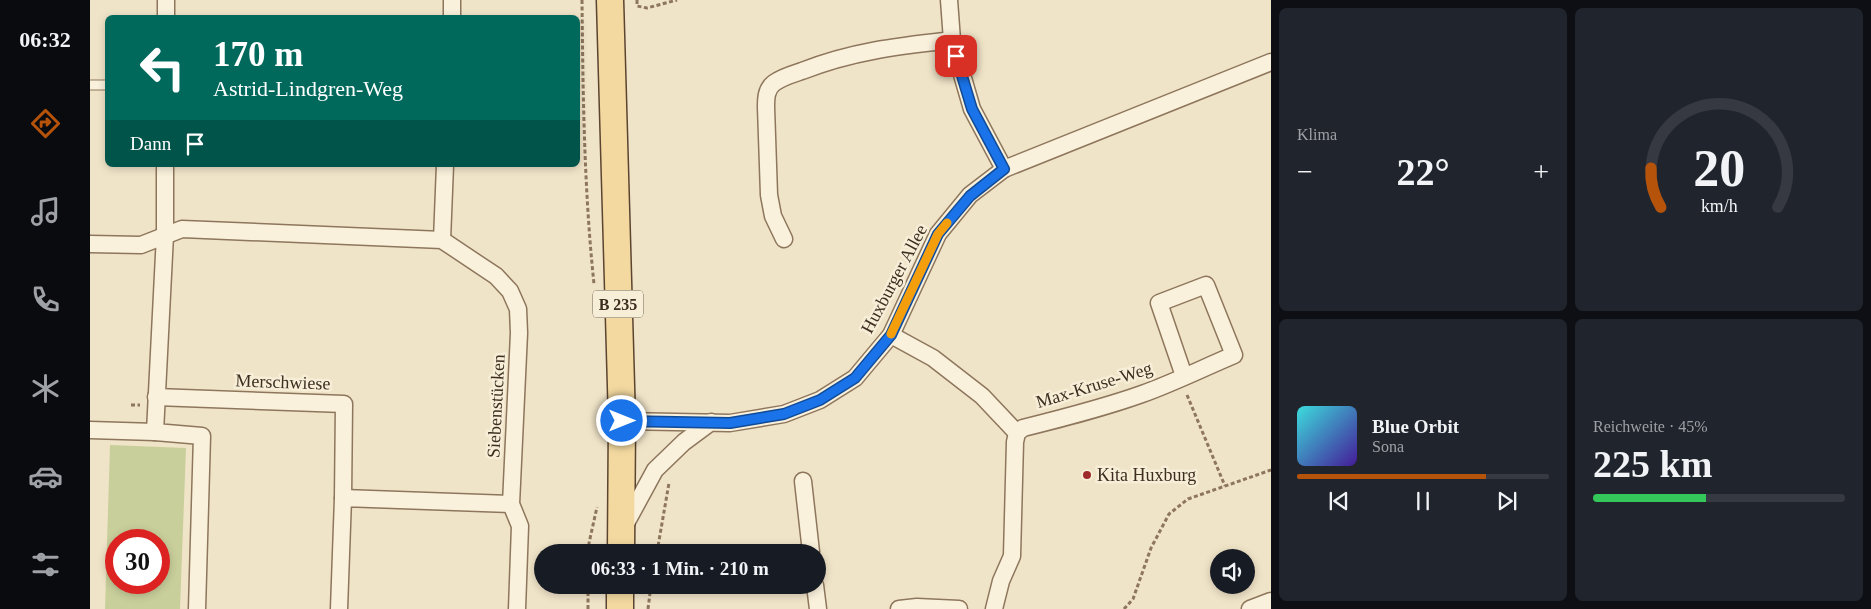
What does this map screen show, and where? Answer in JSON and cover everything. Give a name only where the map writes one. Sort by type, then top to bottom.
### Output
[{"type":"main road","name":"B 235","points":[[610,0],[622,421],[621,543]]},
{"type":"main road","points":[[620,594],[620,609]]},
{"type":"street","points":[[166,0],[166,15]]},
{"type":"street","points":[[452,0],[452,15]]},
{"type":"street","points":[[949,0],[952,40],[972,109],[1004,169]]},
{"type":"street","points":[[784,239],[773,216],[769,195],[766,107],[767,93],[773,84],[822,63],[845,56],[876,49],[952,40]]},
{"type":"street","name":"Huxburger Allee","points":[[622,421],[730,423],[784,414],[820,400],[855,378],[891,335],[938,234],[970,196],[1004,169],[1271,62]]},
{"type":"street","points":[[155,432],[165,235],[165,167]]},
{"type":"street","points":[[90,244],[141,245],[182,229],[442,240],[445,167]]},
{"type":"street","name":"Siebenstücken","points":[[442,240],[496,276],[510,291],[518,309],[519,333],[511,504],[520,526],[517,609]]},
{"type":"street","name":"Max-Kruse-Weg","points":[[1017,433],[1023,428],[1090,411],[1143,394],[1234,355],[1206,285],[1159,303],[1182,377]]},
{"type":"street","points":[[891,335],[933,358],[982,396],[1017,433],[1015,442],[1012,556],[1001,581],[994,609]]},
{"type":"street","name":"Merschwiese","points":[[156,397],[344,404],[339,609]]},
{"type":"street","points":[[621,543],[656,470],[684,442],[711,422]]},
{"type":"street","points":[[90,430],[202,436],[197,609]]},
{"type":"street","points":[[803,481],[810,544]]},
{"type":"street","points":[[343,498],[511,504]]},
{"type":"street","points":[[816,594],[818,609]]},
{"type":"street","points":[[1250,609],[1271,601]]},
{"type":"street","points":[[898,609],[917,607],[959,609]]},
{"type":"lane","points":[[90,85],[105,85]]},
{"type":"path","points":[[582,0],[583,131],[594,292]]},
{"type":"path","points":[[637,0],[637,6],[647,8],[677,0]]},
{"type":"path","points":[[1182,377],[1225,486]]},
{"type":"path","points":[[1124,609],[1133,598],[1151,548],[1169,514],[1188,499],[1271,470]]},
{"type":"path","points":[[658,544],[670,477]]},
{"type":"path","points":[[590,544],[599,499]]},
{"type":"path","points":[[588,594],[588,609]]},
{"type":"path","points":[[648,609],[650,594]]},
{"type":"green space","points":[[110,445],[186,448],[180,609],[105,609],[105,594],[170,594],[170,529],[107,529]]},
{"type":"slow traffic","points":[[891,334],[938,234],[947,223]]},
{"type":"place","name":"Kita Huxburg","points":[[1087,475]]},
{"type":"route","points":[[622,421],[730,423],[784,414],[820,400],[855,378],[891,335],[938,234],[970,196],[1004,169],[972,109],[956,56]]}]
